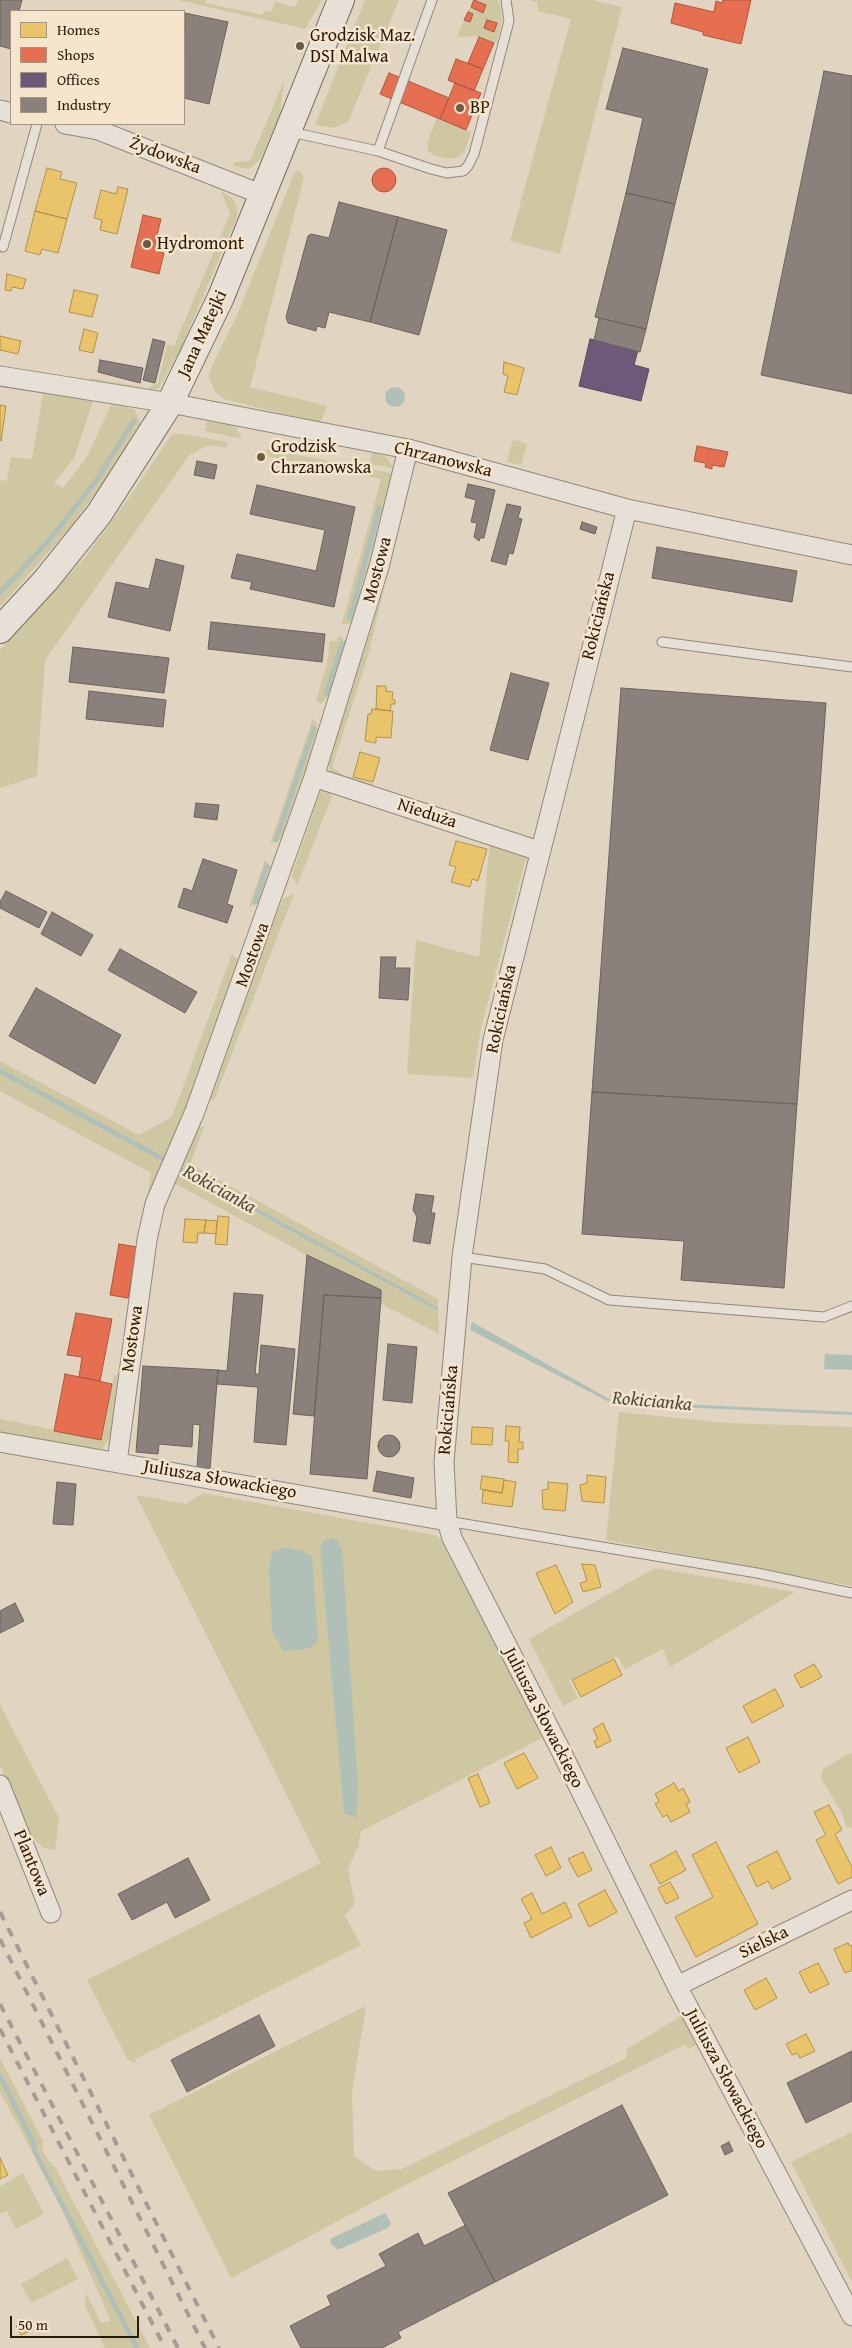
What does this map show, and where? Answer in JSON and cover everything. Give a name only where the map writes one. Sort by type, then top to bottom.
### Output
[{"type":"street","name":"Jana Matejki","points":[[0,630],[46,580],[99,514],[170,403],[221,297],[341,0]]},
{"type":"street","name":"Żydowska","points":[[76,125],[99,127],[263,195]]},
{"type":"street","name":"Chrzanowska","points":[[0,376],[170,403],[408,449],[627,509],[852,555]]},
{"type":"street","name":"Mostowa","points":[[117,1462],[147,1240],[155,1204],[196,1111],[314,777],[377,575],[408,449]]},
{"type":"street","name":"Rokiciańska","points":[[447,1521],[444,1462],[462,1257],[493,1040],[539,851],[627,509]]},
{"type":"street","name":"Nieduża","points":[[314,777],[539,851]]},
{"type":"street","name":"Juliusza Słowackiego","points":[[0,1442],[447,1521],[452,1538],[559,1747],[677,1986],[852,2316]]},
{"type":"street","name":"Plantowa","points":[[0,1785],[51,1913]]},
{"type":"street","name":"Sielska","points":[[677,1986],[852,1900]]},
{"type":"lane","points":[[378,151],[432,0]]},
{"type":"lane","points":[[288,132],[378,151],[447,172],[463,171],[474,154],[509,21],[506,0]]},
{"type":"lane","points":[[3,247],[37,125]]},
{"type":"lane","points":[[662,642],[852,667]]},
{"type":"lane","points":[[462,1257],[545,1270],[609,1300],[824,1317],[852,1306]]},
{"type":"lane","points":[[447,1521],[757,1573],[852,1593]]},
{"type":"shaded area","points":[[178,0],[206,0],[205,3],[263,15],[264,11],[272,12],[275,2],[295,7],[298,0],[322,0],[305,29]]},
{"type":"shaded area","points":[[365,0],[399,0],[348,122],[333,128],[315,125]]},
{"type":"shaded area","points":[[473,0],[497,0],[500,4],[502,21],[496,43],[477,36],[457,37]]},
{"type":"shaded area","points":[[529,0],[593,0],[622,7],[560,254],[510,241],[571,19],[538,11],[537,2]]},
{"type":"shaded area","points":[[284,81],[280,114],[261,159],[249,169],[233,166],[235,162],[250,161]]},
{"type":"shaded area","points":[[437,118],[471,132],[464,152],[458,157],[450,159],[435,156],[428,151],[427,143]]},
{"type":"shaded area","points":[[298,170],[304,177],[250,387],[327,406],[320,423],[224,399],[215,392],[209,377],[212,366],[238,313],[294,174]]},
{"type":"shaded area","points":[[221,191],[232,198],[237,207],[237,217],[181,348],[159,388],[153,392],[88,386],[90,378],[147,388],[158,383],[167,345],[174,346],[230,214]]},
{"type":"shaded area","points":[[43,394],[93,401],[74,458],[54,483],[63,488],[87,457],[111,405],[119,404],[135,410],[140,423],[100,487],[68,530],[0,607],[0,481],[7,480],[11,457],[32,459]]},
{"type":"shaded area","points":[[207,421],[235,426],[242,439],[205,431]]},
{"type":"shaded area","points":[[176,433],[228,442],[226,448],[210,445],[190,454],[45,660],[37,776],[0,788],[0,650],[86,556],[126,502],[170,437]]},
{"type":"shaded area","points":[[513,439],[527,444],[521,465],[507,462]]},
{"type":"shaded area","points":[[267,449],[395,474],[353,623],[342,624],[381,479],[266,456]]},
{"type":"shaded area","points":[[372,452],[385,456],[394,468],[370,464]]},
{"type":"shaded area","points":[[386,582],[366,663],[332,767],[341,774],[373,784],[371,790],[330,773],[328,760]]},
{"type":"shaded area","points":[[339,635],[347,642],[330,694],[321,704],[316,701],[327,664],[330,641],[337,641]]},
{"type":"shaded area","points":[[313,718],[317,723],[318,740],[282,839],[270,844]]},
{"type":"shaded area","points":[[324,788],[332,796],[297,886],[292,875],[320,791]]},
{"type":"shaded area","points":[[490,841],[527,854],[481,1028],[473,1078],[407,1074],[416,940],[479,957]]},
{"type":"shaded area","points":[[265,860],[273,869],[261,903],[249,907]]},
{"type":"shaded area","points":[[294,894],[214,1101],[209,1099],[269,932],[283,899]]},
{"type":"shaded area","points":[[232,954],[241,962],[167,1158],[0,1068],[0,1061],[139,1135],[172,1117]]},
{"type":"shaded area","points":[[0,1074],[165,1163],[143,1223],[151,1173],[0,1091]]},
{"type":"shaded area","points":[[198,1127],[204,1127],[190,1164],[438,1299],[438,1307],[180,1166]]},
{"type":"shaded area","points":[[178,1170],[438,1311],[439,1334],[380,1303],[381,1290],[307,1255],[174,1183]]},
{"type":"shaded area","points":[[114,1375],[123,1376],[110,1438],[102,1449],[96,1451],[0,1436],[0,1419],[102,1439]]},
{"type":"shaded area","points":[[619,1412],[726,1423],[852,1427],[852,1586],[606,1540]]},
{"type":"shaded area","points":[[203,1493],[435,1535],[445,1542],[544,1737],[361,1831],[358,1847],[348,1869],[355,1904],[345,1916],[361,1945],[135,2059],[137,2063],[128,2060],[87,1980],[321,1863],[136,1495],[186,1504]]},
{"type":"shaded area","points":[[655,1568],[795,1592],[670,1667],[663,1649],[625,1669],[617,1656],[569,1681],[578,1698],[563,1706],[529,1639]]},
{"type":"shaded area","points":[[0,1705],[59,1818],[55,1850],[44,1848],[29,1835],[0,1765]]},
{"type":"shaded area","points":[[852,1752],[852,1829],[846,1826],[842,1813],[821,1778],[823,1769]]},
{"type":"shaded area","points":[[647,1937],[699,2040],[695,2046],[688,2049],[685,2044],[409,2183],[231,2278],[149,2115],[366,2006],[352,2091],[354,2156],[376,2171],[402,2169],[626,2058],[627,2049],[681,2016],[642,1940]]},
{"type":"shaded area","points":[[0,2058],[43,2141],[43,2151],[55,2167],[150,2348],[105,2348],[85,2305],[86,2293],[101,2323],[111,2321],[56,2196],[0,2092]]},
{"type":"shaded area","points":[[852,2132],[852,2282],[791,2162]]},
{"type":"shaded area","points":[[23,2173],[44,2214],[16,2229],[7,2211],[0,2213],[0,2186]]},
{"type":"shaded area","points":[[67,2258],[78,2279],[31,2303],[21,2284]]},
{"type":"water","points":[[395,387],[402,390],[405,397],[402,404],[395,407],[388,404],[385,397],[388,390]]},
{"type":"water","points":[[0,1068],[167,1158],[165,1163],[0,1074]]},
{"type":"water","name":"Rokicianka","points":[[180,1166],[438,1307],[438,1311],[178,1170]]},
{"type":"water","points":[[472,1322],[613,1401],[852,1412],[852,1415],[613,1404],[470,1330]]},
{"type":"water","points":[[825,1354],[852,1355],[852,1370],[824,1369]]},
{"type":"water","points":[[330,1538],[338,1541],[342,1549],[358,1786],[356,1818],[344,1813],[320,1549],[323,1542]]},
{"type":"water","points":[[286,1548],[301,1550],[312,1556],[318,1641],[310,1648],[284,1651],[272,1631],[269,1568],[272,1552]]},
{"type":"water","points":[[385,2213],[391,2223],[388,2228],[340,2249],[331,2244],[330,2239]]},
{"type":"building: Homes","points":[[47,168],[62,172],[60,179],[77,183],[67,219],[35,211]]},
{"type":"building: Homes","points":[[118,187],[128,189],[117,234],[100,230],[102,220],[94,218],[101,190],[116,194]]},
{"type":"building: Homes","points":[[35,211],[67,219],[58,253],[42,249],[40,255],[25,251]]},
{"type":"building: Homes","points":[[7,274],[26,279],[23,289],[12,287],[11,291],[5,290]]},
{"type":"building: Homes","points":[[74,290],[98,295],[92,317],[69,312]]},
{"type":"building: Homes","points":[[84,329],[98,333],[93,353],[79,350]]},
{"type":"building: Homes","points":[[0,336],[21,341],[18,354],[0,350]]},
{"type":"building: Homes","points":[[504,362],[524,368],[517,395],[504,392],[508,376],[503,374]]},
{"type":"building: Homes","points":[[0,405],[6,406],[1,441],[0,440]]},
{"type":"building: Homes","points":[[377,686],[386,686],[386,691],[393,692],[392,699],[395,700],[395,704],[391,704],[390,711],[376,709]]},
{"type":"building: Homes","points":[[372,709],[393,711],[391,738],[376,737],[376,743],[365,741],[368,714],[371,714]]},
{"type":"building: Homes","points":[[360,752],[380,758],[373,782],[353,777]]},
{"type":"building: Homes","points":[[456,841],[487,849],[478,881],[472,879],[470,887],[451,882],[456,867],[449,865]]},
{"type":"building: Homes","points":[[218,1216],[229,1217],[227,1245],[215,1244]]},
{"type":"building: Homes","points":[[185,1219],[206,1220],[204,1233],[198,1233],[197,1243],[183,1242]]},
{"type":"building: Homes","points":[[206,1220],[217,1221],[216,1234],[204,1233]]},
{"type":"building: Homes","points":[[506,1426],[520,1427],[519,1442],[523,1442],[523,1449],[518,1449],[518,1463],[508,1462],[509,1441],[505,1441]]},
{"type":"building: Homes","points":[[472,1427],[493,1428],[492,1445],[471,1444]]},
{"type":"building: Homes","points":[[587,1475],[606,1477],[604,1503],[582,1501],[580,1485],[587,1483]]},
{"type":"building: Homes","points":[[482,1476],[504,1479],[502,1493],[480,1489]]},
{"type":"building: Homes","points":[[504,1480],[516,1482],[512,1507],[482,1503],[483,1490],[502,1493]]},
{"type":"building: Homes","points":[[548,1482],[568,1484],[565,1511],[543,1509],[542,1490],[548,1489]]},
{"type":"building: Homes","points":[[582,1564],[595,1565],[601,1587],[583,1592],[580,1583],[587,1581]]},
{"type":"building: Homes","points":[[556,1565],[573,1602],[555,1614],[536,1573]]},
{"type":"building: Homes","points":[[614,1659],[622,1675],[581,1697],[572,1680]]},
{"type":"building: Homes","points":[[814,1664],[822,1677],[801,1688],[794,1675]]},
{"type":"building: Homes","points":[[775,1689],[784,1706],[752,1723],[743,1706]]},
{"type":"building: Homes","points":[[603,1723],[611,1741],[597,1748],[594,1741],[598,1739],[593,1729]]},
{"type":"building: Homes","points":[[748,1737],[760,1762],[739,1773],[726,1748]]},
{"type":"building: Homes","points":[[524,1753],[538,1778],[517,1789],[504,1763]]},
{"type":"building: Homes","points":[[478,1774],[490,1803],[480,1807],[468,1778]]},
{"type":"building: Homes","points":[[674,1783],[679,1791],[683,1788],[690,1802],[686,1804],[690,1812],[671,1822],[667,1815],[663,1817],[655,1804],[659,1801],[655,1794]]},
{"type":"building: Homes","points":[[829,1805],[842,1830],[835,1834],[852,1867],[852,1877],[838,1884],[816,1840],[826,1835],[814,1812]]},
{"type":"building: Homes","points":[[716,1842],[758,1924],[696,1957],[675,1917],[713,1897],[692,1855]]},
{"type":"building: Homes","points":[[551,1847],[561,1868],[546,1876],[535,1855]]},
{"type":"building: Homes","points":[[676,1851],[686,1870],[660,1884],[650,1865]]},
{"type":"building: Homes","points":[[777,1851],[791,1879],[772,1889],[768,1881],[757,1887],[747,1866]]},
{"type":"building: Homes","points":[[583,1852],[592,1870],[578,1877],[568,1859]]},
{"type":"building: Homes","points":[[670,1882],[679,1898],[666,1904],[658,1888]]},
{"type":"building: Homes","points":[[605,1890],[617,1912],[589,1927],[578,1904]]},
{"type":"building: Homes","points":[[532,1893],[542,1914],[565,1902],[572,1917],[531,1938],[524,1923],[532,1919],[521,1899]]},
{"type":"building: Homes","points":[[848,1943],[850,1946],[852,1945],[852,1970],[845,1973],[834,1949]]},
{"type":"building: Homes","points":[[818,1963],[829,1984],[810,1993],[799,1972]]},
{"type":"building: Homes","points":[[766,1978],[777,1998],[755,2010],[744,1990]]},
{"type":"building: Homes","points":[[806,2034],[815,2051],[800,2058],[797,2053],[792,2055],[786,2044]]},
{"type":"building: Homes","points":[[0,2158],[8,2175],[0,2179]]},
{"type":"building: Homes","points":[[26,2320],[32,2330],[21,2335],[16,2326]]},
{"type":"building: Shops","points":[[474,0],[486,5],[483,13],[471,7]]},
{"type":"building: Shops","points":[[723,0],[751,0],[741,44],[703,35],[703,32],[671,23],[675,3],[714,12],[716,1],[722,3]]},
{"type":"building: Shops","points":[[468,12],[473,14],[470,22],[464,20]]},
{"type":"building: Shops","points":[[487,20],[497,23],[494,32],[484,28]]},
{"type":"building: Shops","points":[[479,37],[494,43],[483,69],[468,63]]},
{"type":"building: Shops","points":[[456,59],[483,69],[474,91],[448,80]]},
{"type":"building: Shops","points":[[389,73],[449,98],[440,119],[380,94]]},
{"type":"building: Shops","name":"BP","points":[[455,83],[481,93],[466,130],[440,119]]},
{"type":"building: Shops","points":[[384,168],[389,169],[395,175],[395,185],[389,191],[384,192],[379,191],[373,185],[372,180],[373,175],[379,169]]},
{"type":"building: Shops","name":"Hydromont","points":[[143,215],[161,219],[155,243],[161,245],[160,252],[164,253],[159,274],[131,267]]},
{"type":"building: Shops","points":[[697,446],[728,452],[724,467],[712,465],[712,469],[705,467],[706,463],[694,461]]},
{"type":"building: Shops","points":[[119,1244],[137,1247],[128,1298],[110,1295]]},
{"type":"building: Shops","points":[[76,1313],[112,1319],[100,1381],[79,1377],[82,1357],[67,1355]]},
{"type":"building: Shops","points":[[65,1374],[112,1384],[101,1440],[54,1431]]},
{"type":"building: Offices","points":[[590,339],[638,350],[634,365],[649,369],[641,401],[579,386]]},
{"type":"building: Industry","points":[[0,0],[22,0],[19,10],[10,10],[10,49],[0,46]]},
{"type":"building: Industry","points":[[185,13],[228,22],[209,104],[185,98]]},
{"type":"building: Industry","points":[[623,48],[708,69],[675,204],[626,193],[643,118],[606,109]]},
{"type":"building: Industry","points":[[824,71],[852,76],[852,394],[761,375]]},
{"type":"building: Industry","points":[[626,193],[675,204],[646,329],[595,317]]},
{"type":"building: Industry","points":[[339,202],[398,217],[370,322],[329,312],[325,328],[317,326],[316,331],[288,323],[286,317],[308,236],[311,234],[329,238]]},
{"type":"building: Industry","points":[[398,217],[447,230],[419,335],[370,322]]},
{"type":"building: Industry","points":[[599,318],[646,329],[640,352],[594,340]]},
{"type":"building: Industry","points":[[153,339],[165,342],[155,383],[143,380]]},
{"type":"building: Industry","points":[[100,360],[143,368],[140,383],[98,372]]},
{"type":"building: Industry","points":[[197,461],[217,465],[214,479],[194,475]]},
{"type":"building: Industry","points":[[468,484],[495,490],[484,538],[480,538],[479,541],[474,537],[477,523],[471,522],[476,500],[465,497]]},
{"type":"building: Industry","points":[[257,485],[355,507],[334,607],[250,589],[252,582],[231,578],[237,554],[316,571],[325,530],[250,514]]},
{"type":"building: Industry","points":[[507,504],[521,507],[518,518],[522,519],[513,554],[509,553],[506,565],[491,561]]},
{"type":"building: Industry","points":[[582,522],[597,527],[595,534],[580,529]]},
{"type":"building: Industry","points":[[657,547],[797,571],[792,602],[652,578]]},
{"type":"building: Industry","points":[[156,559],[184,566],[170,631],[108,617],[116,582],[149,589]]},
{"type":"building: Industry","points":[[211,622],[325,634],[322,662],[208,649]]},
{"type":"building: Industry","points":[[73,647],[169,658],[164,693],[69,682]]},
{"type":"building: Industry","points":[[511,673],[549,683],[528,760],[490,750]]},
{"type":"building: Industry","points":[[621,688],[826,703],[797,1104],[592,1092]]},
{"type":"building: Industry","points":[[89,691],[166,700],[163,727],[86,719]]},
{"type":"building: Industry","points":[[196,803],[219,805],[217,820],[194,817]]},
{"type":"building: Industry","points":[[203,859],[237,870],[227,904],[233,906],[227,923],[178,907],[184,888],[192,891]]},
{"type":"building: Industry","points":[[6,891],[47,912],[39,928],[0,908],[0,902]]},
{"type":"building: Industry","points":[[52,912],[93,935],[81,956],[41,934]]},
{"type":"building: Industry","points":[[120,949],[197,992],[185,1013],[108,970]]},
{"type":"building: Industry","points":[[381,957],[396,957],[395,968],[410,968],[408,1000],[379,998]]},
{"type":"building: Industry","points":[[36,988],[121,1035],[95,1084],[9,1036]]},
{"type":"building: Industry","points":[[592,1092],[797,1104],[784,1288],[681,1280],[684,1241],[582,1234]]},
{"type":"building: Industry","points":[[416,1194],[434,1196],[431,1213],[435,1213],[430,1244],[413,1241],[417,1217],[413,1210]]},
{"type":"building: Industry","points":[[307,1255],[381,1290],[381,1298],[324,1295],[314,1416],[293,1414]]},
{"type":"building: Industry","points":[[234,1293],[263,1295],[255,1374],[259,1374],[261,1345],[295,1349],[286,1445],[254,1442],[258,1387],[217,1384],[218,1370],[227,1371]]},
{"type":"building: Industry","points":[[324,1295],[381,1298],[367,1479],[310,1474]]},
{"type":"building: Industry","points":[[388,1344],[417,1347],[412,1403],[383,1400]]},
{"type":"building: Industry","points":[[143,1366],[218,1370],[210,1469],[197,1468],[200,1425],[193,1424],[192,1447],[159,1444],[158,1454],[136,1452]]},
{"type":"building: Industry","points":[[389,1435],[397,1438],[400,1446],[397,1454],[389,1457],[381,1454],[378,1446],[381,1438]]},
{"type":"building: Industry","points":[[377,1471],[414,1478],[411,1498],[373,1491]]},
{"type":"building: Industry","points":[[57,1482],[76,1484],[73,1525],[53,1524]]},
{"type":"building: Industry","points":[[15,1603],[24,1621],[0,1633],[0,1611]]},
{"type":"building: Industry","points":[[188,1858],[210,1900],[175,1918],[167,1902],[132,1920],[118,1894]]},
{"type":"building: Industry","points":[[259,2015],[275,2046],[187,2092],[171,2060]]},
{"type":"building: Industry","points":[[852,2051],[852,2101],[806,2123],[787,2083]]},
{"type":"building: Industry","points":[[622,2105],[668,2195],[495,2282],[448,2193]]},
{"type":"building: Industry","points":[[729,2142],[733,2151],[725,2155],[721,2146]]},
{"type":"building: Industry","points":[[466,2225],[495,2282],[398,2332],[401,2338],[382,2348],[301,2348],[290,2326],[331,2305],[327,2296],[386,2266],[379,2254],[418,2233],[424,2246]]},
{"type":"waterway","points":[[0,593],[50,539],[95,482],[134,421]]},
{"type":"waterway","points":[[350,618],[379,508]]},
{"type":"waterway","points":[[326,693],[342,644]]},
{"type":"waterway","points":[[276,840],[314,728]]},
{"type":"waterway","points":[[255,902],[267,866]]},
{"type":"waterway","points":[[0,2076],[33,2142],[35,2152],[42,2166],[137,2348]]},
{"type":"railway","points":[[0,1912],[219,2348]]},
{"type":"railway","points":[[0,1939],[205,2348]]},
{"type":"railway","points":[[0,2004],[178,2348]]},
{"type":"railway","points":[[0,2029],[165,2348]]},
{"type":"place","name":"Grodzisk Maz. DSI Malwa","points":[[300,46]]},
{"type":"place","name":"BP","points":[[460,108]]},
{"type":"place","name":"Hydromont","points":[[147,244]]},
{"type":"place","name":"Grodzisk Chrzanowska","points":[[261,457]]}]
